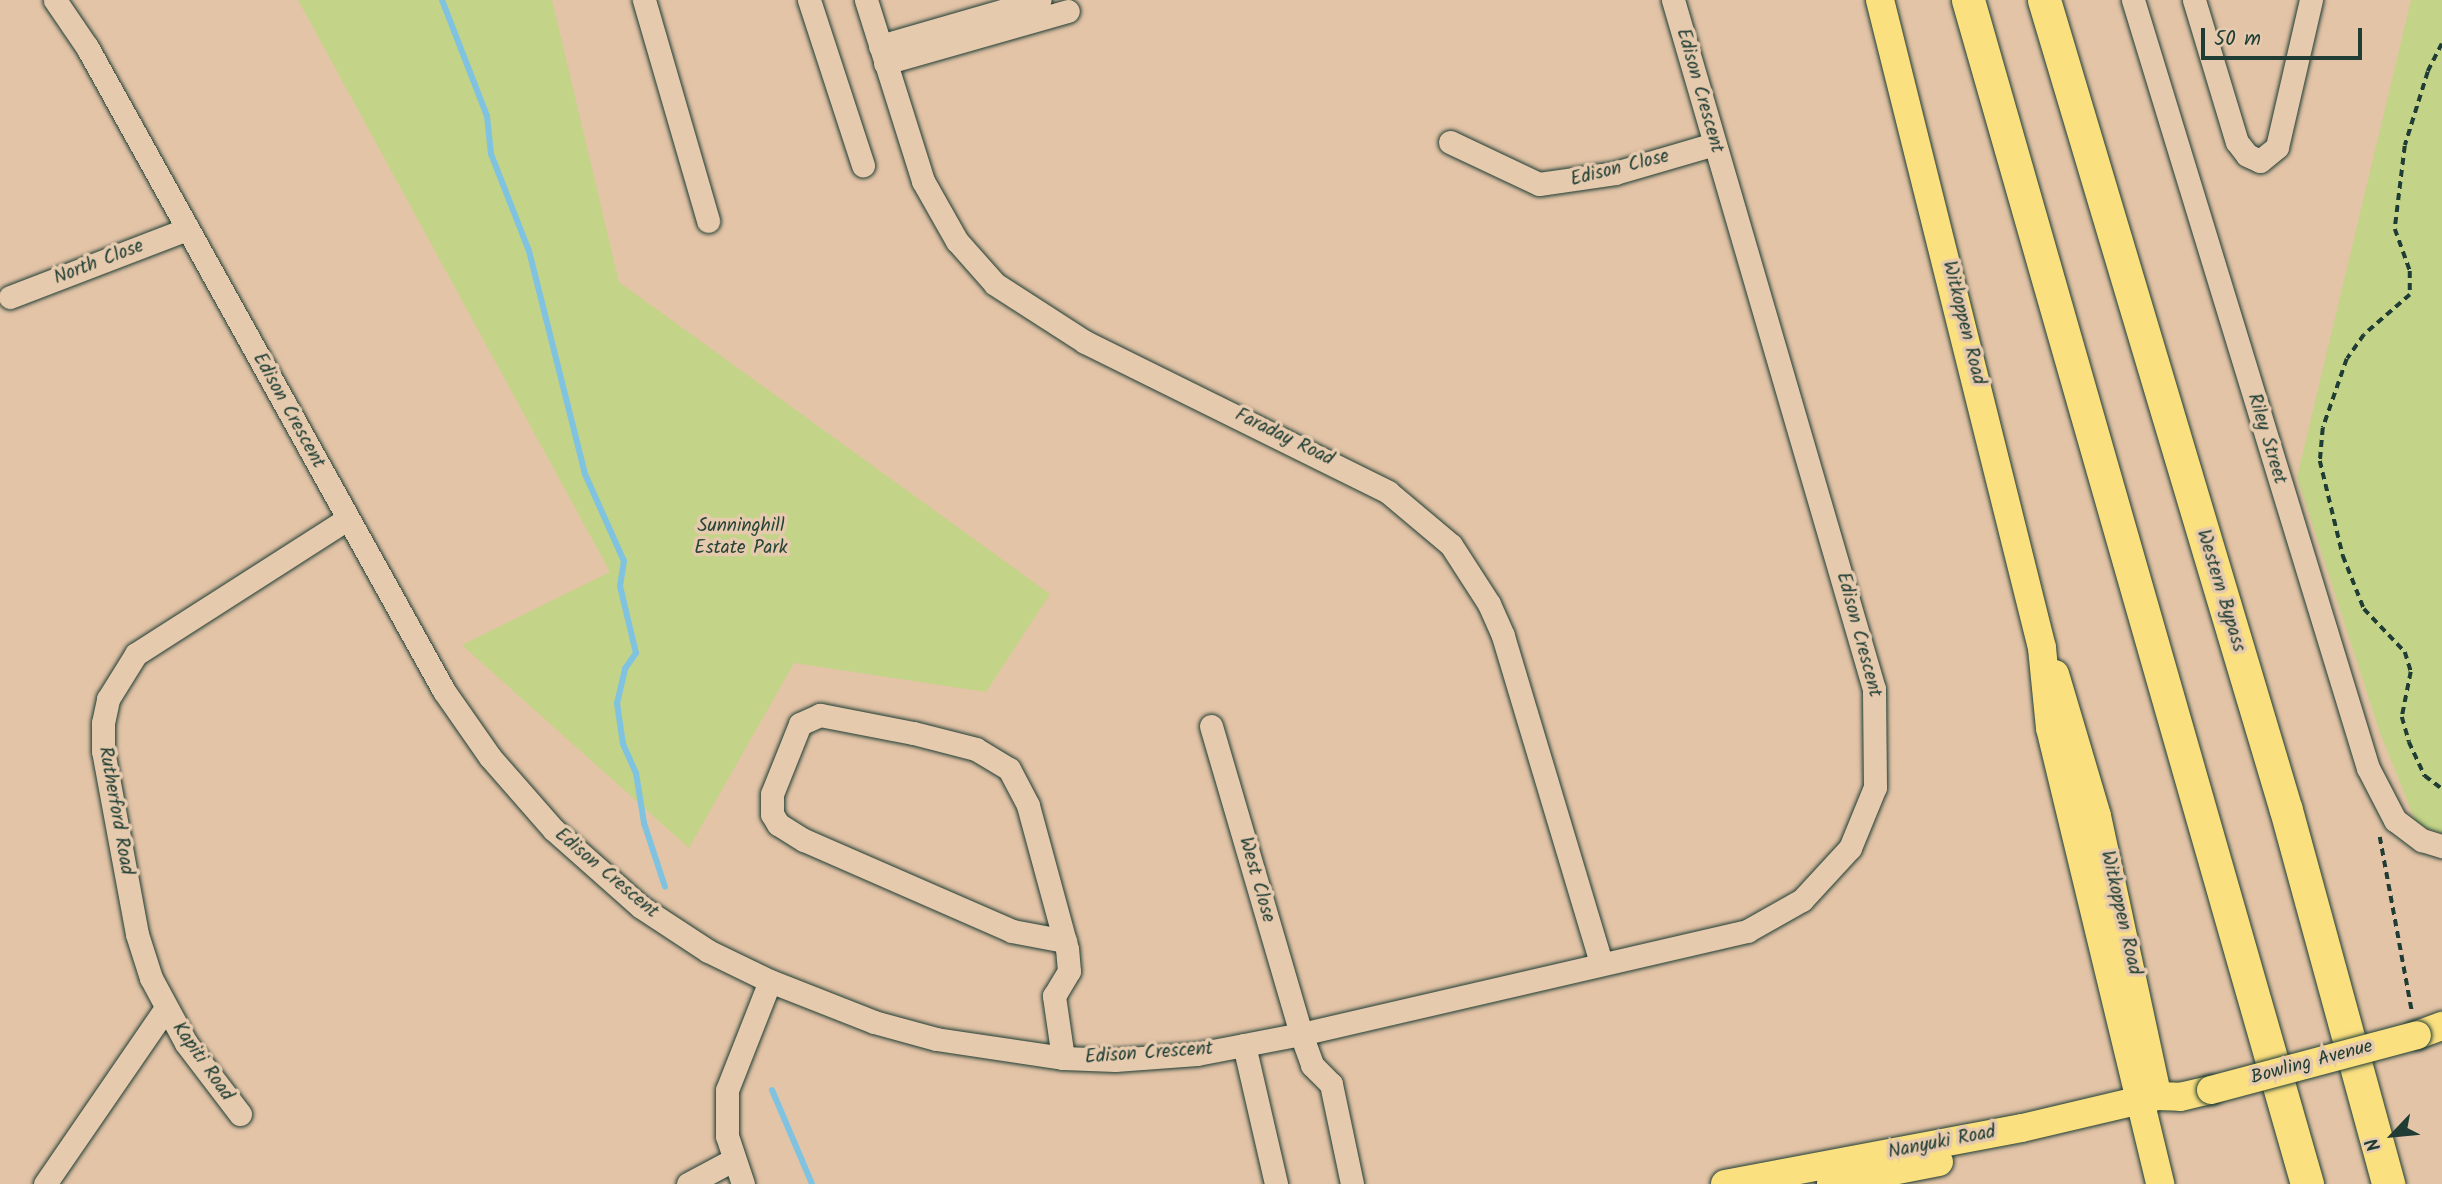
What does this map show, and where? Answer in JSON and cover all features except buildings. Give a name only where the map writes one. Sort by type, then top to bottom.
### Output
[{"type":"highway","points":[[1968,0],[2307,1184]]},
{"type":"highway","name":"Western Bypass","points":[[2044,0],[2286,810],[2388,1184]]},
{"type":"main road","name":"Witkoppen Road","points":[[1880,0],[2042,648],[2050,728],[2180,1184]]},
{"type":"main road","name":"Bowling Avenue","points":[[2157,1103],[2429,1030]]},
{"type":"main road","name":"Witkoppen Road","points":[[2157,1103],[2160,1184]]},
{"type":"main road","name":"Nanyuki Road","points":[[1725,1184],[2157,1103]]},
{"type":"main road","name":"Nanyuki Road","points":[[1822,1184],[2157,1103]]},
{"type":"street","name":"Edison Crescent","points":[[55,0],[87,47],[444,691],[517,791],[599,873],[641,907],[708,951],[770,981],[874,1022],[936,1039],[1063,1058],[1197,1054],[1301,1034],[1601,962],[1747,931],[1780,915],[1826,877],[1850,848],[1875,787],[1874,689],[1673,0]]},
{"type":"street","points":[[644,0],[708,221]]},
{"type":"street","points":[[809,0],[863,165]]},
{"type":"street","name":"Faraday Road","points":[[866,0],[923,181],[957,241],[995,284],[1085,342],[1388,492],[1451,545],[1489,604],[1503,636],[1601,962]]},
{"type":"street","points":[[882,55],[1039,0]]},
{"type":"street","name":"Riley Street","points":[[2133,0],[2368,768],[2395,820],[2422,840],[2442,846]]},
{"type":"street","points":[[2194,0],[2238,142],[2247,155],[2260,161],[2277,147],[2311,0]]},
{"type":"street","points":[[882,55],[1069,11]]},
{"type":"street","name":"Edison Close","points":[[1450,142],[1539,184],[1615,173],[1714,144]]},
{"type":"street","name":"North Close","points":[[10,297],[187,229]]},
{"type":"street","name":"Rutherford Road","points":[[166,1008],[137,934],[103,751],[108,699],[121,672],[154,640],[347,519]]},
{"type":"street","points":[[1063,1058],[1054,1012],[1056,988],[1069,971],[1065,941],[1028,804],[1009,769],[996,758],[913,733],[820,715],[800,724],[772,794],[772,814],[778,824],[804,840],[1012,931],[1065,941]]},
{"type":"street","name":"West Close","points":[[1211,726],[1301,1034],[1312,1065],[1331,1084],[1352,1184]]},
{"type":"street","points":[[743,1184],[733,1160],[725,1112],[727,1090],[770,981]]},
{"type":"street","points":[[45,1184],[166,1008]]},
{"type":"street","name":"Kapiti Road","points":[[166,1008],[209,1077],[240,1114]]},
{"type":"street","points":[[1244,1045],[1276,1184]]},
{"type":"street","points":[[688,1184],[733,1160]]},
{"type":"path","points":[[2442,44],[2428,72],[2405,146],[2395,229],[2410,271],[2410,295],[2364,335],[2347,359],[2323,428],[2320,461],[2343,556],[2364,609],[2404,652],[2411,671],[2402,717],[2409,743],[2426,776],[2442,789]]},
{"type":"green space","name":"Sunninghill Estate Park","points":[[298,0],[552,0],[619,282],[1050,594],[986,692],[794,663],[689,848],[462,645],[610,572]]},
{"type":"green space","points":[[2411,0],[2442,0],[2442,833],[2417,825],[2380,733],[2297,477]]},
{"type":"waterway","points":[[442,0],[487,116],[491,154],[529,251],[585,474],[624,561],[620,586],[636,653],[625,669],[617,703],[623,744],[636,773],[644,823],[665,887]]},
{"type":"waterway","points":[[772,1090],[812,1184]]}]
